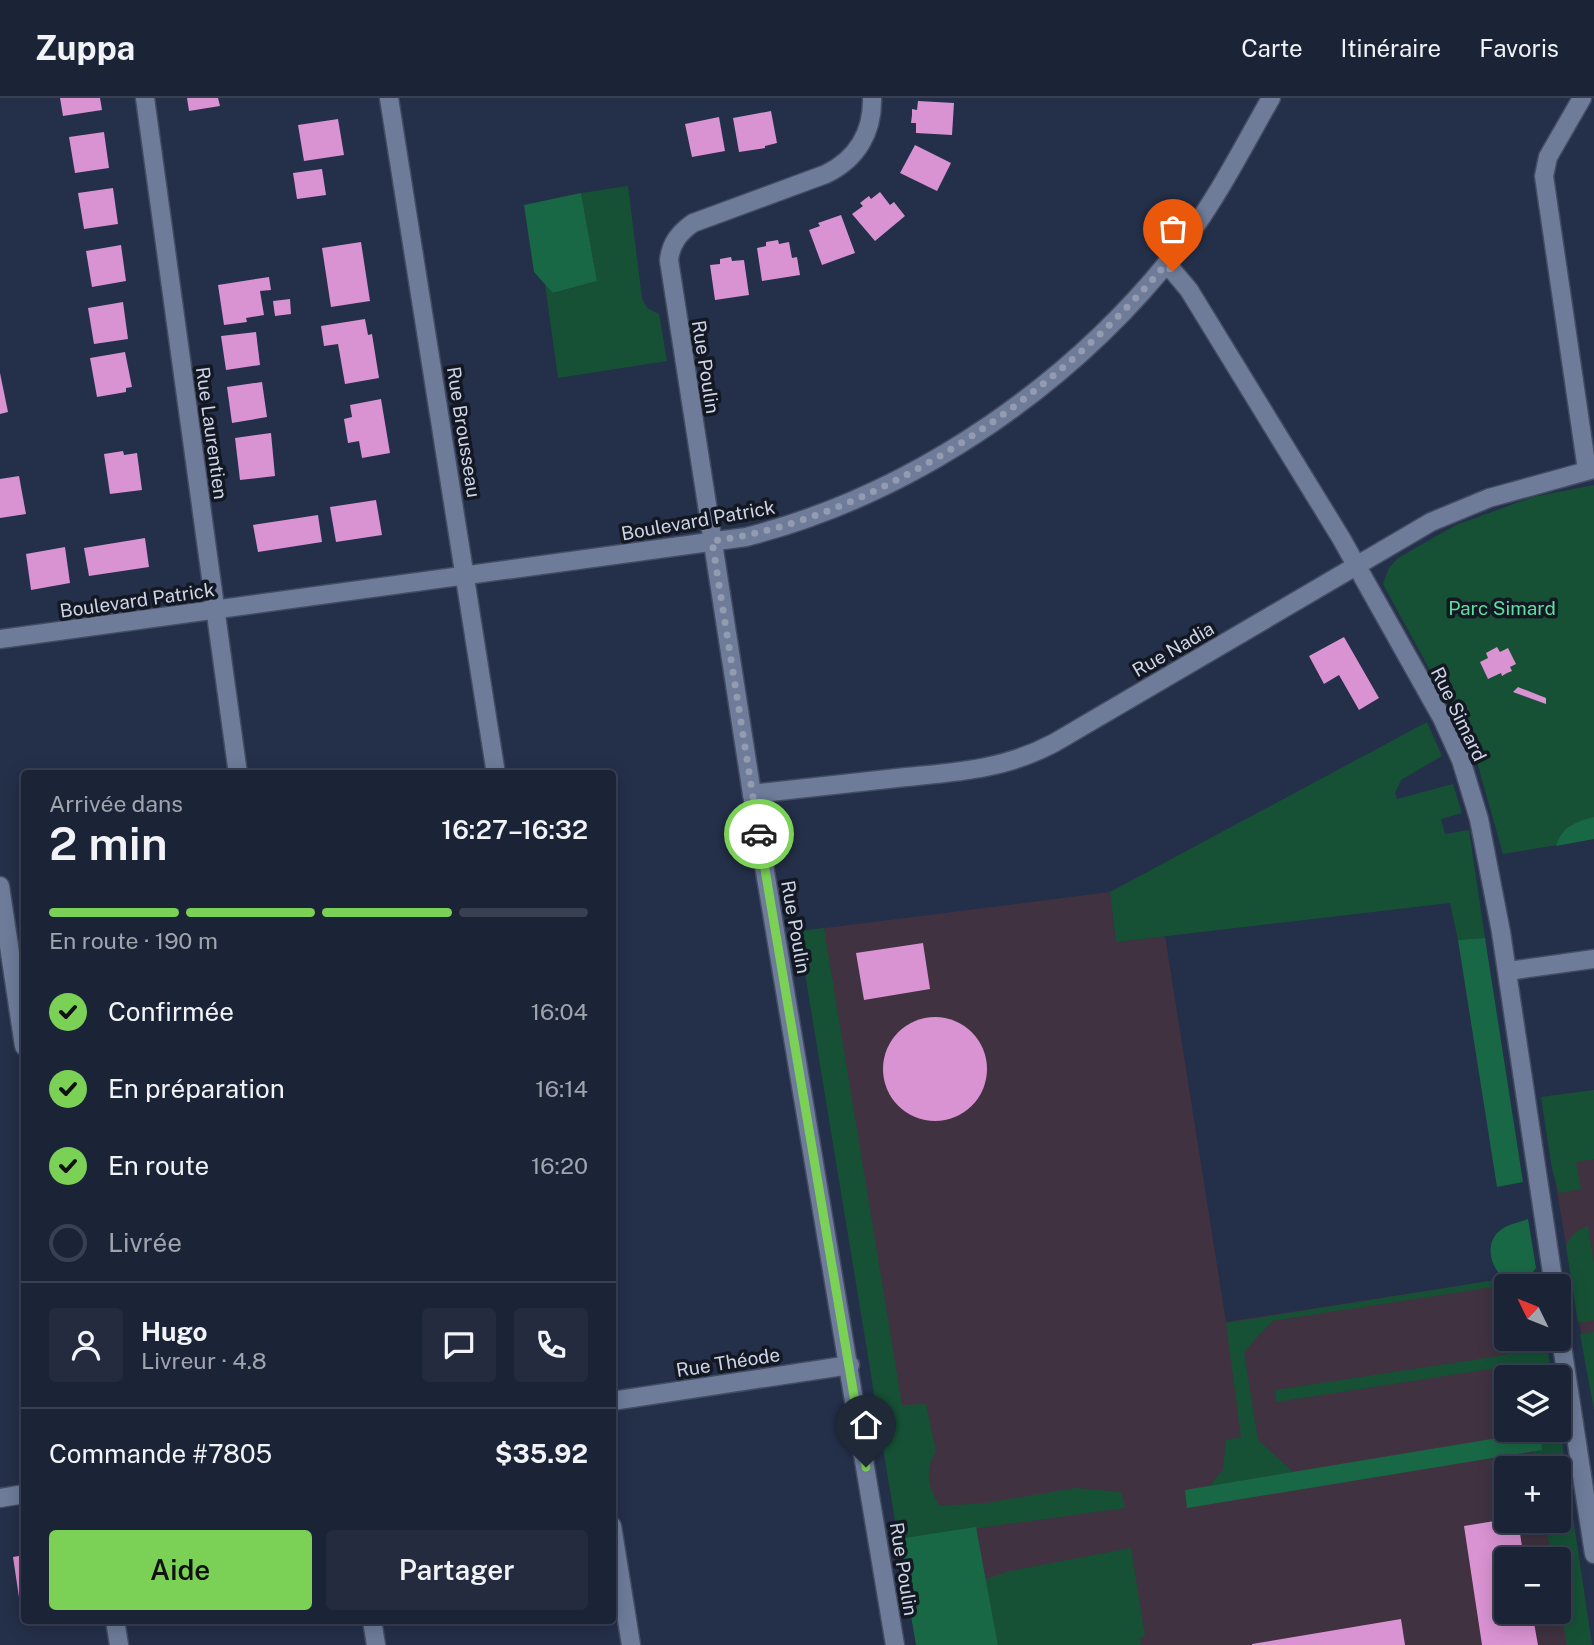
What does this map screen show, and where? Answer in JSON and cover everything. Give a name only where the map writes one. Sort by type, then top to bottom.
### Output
[{"type":"street","name":"Rue Laurentien","points":[[145,98],[237,770]]},
{"type":"street","name":"Rue Brousseau","points":[[389,98],[495,770]]},
{"type":"street","name":"Rue Poulin","points":[[872,98],[865,136],[854,153],[835,169],[693,223],[682,230],[674,242],[668,260],[752,794],[895,1645]]},
{"type":"street","name":"Boulevard Patrick","points":[[0,639],[746,537],[805,519],[891,481],[949,450],[1028,396],[1077,356],[1121,315],[1165,265],[1202,216],[1271,98]]},
{"type":"street","points":[[1582,98],[1548,157],[1544,176],[1591,469]]},
{"type":"street","name":"Rue Simard","points":[[1165,265],[1189,290],[1356,566],[1442,718],[1461,760],[1484,841],[1508,971],[1552,1274]]},
{"type":"street","name":"Rue Nadia","points":[[752,794],[957,771],[1020,759],[1054,743],[1431,522],[1469,505],[1591,469]]},
{"type":"street","points":[[0,886],[21,1026]]},
{"type":"street","points":[[1508,971],[1594,959]]},
{"type":"street","points":[[1563,1351],[1594,1554]]},
{"type":"street","name":"Rue Théode","points":[[616,1400],[850,1365]]},
{"type":"street","points":[[0,1498],[21,1494]]},
{"type":"street","points":[[616,1551],[631,1645]]},
{"type":"street","points":[[116,1624],[119,1645]]},
{"type":"street","points":[[373,1624],[376,1645]]},
{"type":"shaded area","points":[[1110,892],[1116,942],[1165,936],[1226,1322],[1494,1280],[1494,1351],[1548,1351],[1550,1365],[1494,1365],[1494,1442],[1562,1442],[1564,1456],[1494,1456],[1494,1533],[1571,1533],[1571,1505],[1592,1645],[998,1645],[976,1527],[916,1536],[818,929]]},
{"type":"shaded area","points":[[1594,1090],[1594,1410],[1572,1274],[1541,1097]]},
{"type":"green space","points":[[628,186],[642,298],[647,308],[659,314],[667,361],[558,378],[545,284],[554,293],[597,281],[581,193]]},
{"type":"green space","points":[[581,193],[597,281],[553,293],[534,272],[524,205]]},
{"type":"green space","name":"Parc Simard","points":[[1594,485],[1594,839],[1503,854],[1477,762],[1383,584],[1389,568],[1398,558],[1456,525],[1533,497]]},
{"type":"green space","points":[[1427,722],[1442,756],[1401,780],[1395,793],[1397,799],[1453,784],[1462,813],[1441,819],[1445,834],[1469,830],[1485,938],[1458,940],[1450,903],[1116,942],[1110,892]]},
{"type":"green space","points":[[1594,817],[1594,839],[1556,846],[1566,829]]},
{"type":"green space","points":[[824,928],[902,1405],[926,1404],[936,1452],[930,1466],[929,1479],[936,1500],[940,1506],[986,1503],[1075,1488],[1121,1492],[1125,1508],[898,1539],[798,931]]},
{"type":"green space","points":[[1485,938],[1523,1182],[1497,1187],[1458,940]]},
{"type":"green space","points":[[1594,1090],[1594,1159],[1576,1162],[1581,1189],[1559,1193],[1552,1169],[1541,1097]]},
{"type":"green space","points":[[1528,1219],[1536,1268],[1532,1274],[1500,1274],[1493,1264],[1491,1245],[1495,1236],[1511,1224]]},
{"type":"green space","points":[[1588,1226],[1594,1265],[1594,1320],[1578,1323],[1566,1246],[1581,1229]]},
{"type":"green space","points":[[1494,1280],[1494,1287],[1272,1321],[1244,1352],[1258,1440],[1293,1472],[1210,1486],[1223,1469],[1226,1440],[1241,1437],[1226,1323]]},
{"type":"green space","points":[[1594,1332],[1594,1410],[1580,1334]]},
{"type":"green space","points":[[1510,1351],[1548,1351],[1550,1365],[1494,1365],[1494,1368],[1276,1402],[1275,1390],[1506,1355]]},
{"type":"green space","points":[[1494,1439],[1494,1442],[1541,1442],[1542,1450],[1187,1508],[1185,1490]]},
{"type":"green space","points":[[1541,1442],[1562,1442],[1564,1456],[1534,1456],[1533,1451],[1542,1449]]},
{"type":"green space","points":[[1571,1503],[1592,1645],[1567,1645],[1563,1624],[1571,1624],[1571,1547],[1550,1547],[1547,1533],[1571,1533]]},
{"type":"green space","points":[[976,1527],[998,1645],[916,1645],[898,1539]]},
{"type":"green space","points":[[1131,1548],[1145,1636],[1140,1638],[1141,1645],[998,1645],[986,1579],[1010,1571]]},
{"type":"building","points":[[60,98],[100,98],[102,110],[63,116]]},
{"type":"building","points":[[187,98],[218,98],[220,106],[189,111]]},
{"type":"building","points":[[918,101],[954,103],[952,135],[916,133],[916,123],[911,123],[912,109],[917,110]]},
{"type":"building","points":[[771,111],[777,143],[739,152],[733,118]]},
{"type":"building","points":[[719,117],[725,151],[692,157],[685,124]]},
{"type":"building","points":[[338,119],[344,155],[304,161],[298,125]]},
{"type":"building","points":[[104,132],[109,168],[75,173],[69,137]]},
{"type":"building","points":[[915,145],[951,163],[937,191],[900,173]]},
{"type":"building","points":[[322,169],[326,195],[297,199],[293,173]]},
{"type":"building","points":[[113,188],[118,224],[84,229],[78,193]]},
{"type":"building","points":[[880,192],[890,205],[894,202],[905,216],[875,241],[852,214],[863,206],[860,203],[865,199],[869,196],[871,199]]},
{"type":"building","points":[[841,215],[855,253],[822,265],[809,230],[820,226],[818,223]]},
{"type":"building","points":[[778,240],[779,244],[789,242],[792,258],[797,257],[800,275],[762,281],[757,248],[766,246],[766,242]]},
{"type":"building","points":[[361,242],[370,301],[331,307],[322,248]]},
{"type":"building","points":[[121,245],[126,281],[92,287],[86,251]]},
{"type":"building","points":[[731,257],[732,261],[744,260],[749,295],[715,300],[710,265],[720,264],[720,259]]},
{"type":"building","points":[[269,277],[271,290],[260,291],[264,315],[246,318],[247,322],[224,325],[218,285]]},
{"type":"building","points":[[290,299],[291,314],[275,316],[273,301]]},
{"type":"building","points":[[123,302],[128,339],[94,344],[88,308]]},
{"type":"building","points":[[365,319],[368,335],[372,334],[379,378],[345,384],[338,344],[324,346],[321,326]]},
{"type":"building","points":[[256,332],[260,365],[226,370],[221,336]]},
{"type":"building","points":[[125,352],[132,387],[126,388],[126,392],[97,397],[90,358]]},
{"type":"building","points":[[0,373],[8,412],[0,414]]},
{"type":"building","points":[[262,382],[267,417],[232,423],[227,387]]},
{"type":"building","points":[[381,399],[390,453],[362,458],[359,441],[348,443],[344,419],[352,417],[350,405]]},
{"type":"building","points":[[271,433],[275,476],[240,480],[235,438]]},
{"type":"building","points":[[123,451],[124,455],[137,453],[142,490],[110,494],[104,454]]},
{"type":"building","points":[[19,476],[26,514],[0,518],[0,479]]},
{"type":"building","points":[[376,500],[382,535],[336,542],[330,507]]},
{"type":"building","points":[[318,515],[322,542],[258,552],[253,525]]},
{"type":"building","points":[[145,538],[149,567],[89,576],[84,548]]},
{"type":"building","points":[[65,547],[70,583],[31,590],[26,554]]},
{"type":"building","points":[[1344,637],[1379,698],[1359,710],[1339,675],[1324,684],[1309,656]]},
{"type":"building","points":[[1497,647],[1500,652],[1508,648],[1516,664],[1510,667],[1512,671],[1488,679],[1480,662],[1488,658],[1486,653]]},
{"type":"building","points":[[1518,687],[1546,698],[1546,704],[1513,692]]},
{"type":"building","points":[[923,943],[930,989],[864,1000],[856,953]]},
{"type":"building","points":[[935,1017],[955,1021],[972,1032],[983,1049],[987,1069],[983,1089],[972,1106],[955,1117],[935,1121],[915,1117],[898,1106],[887,1089],[883,1069],[887,1049],[898,1032],[915,1021]]},
{"type":"building","points":[[1494,1521],[1494,1533],[1520,1533],[1522,1547],[1494,1547],[1494,1624],[1534,1624],[1538,1645],[1482,1645],[1464,1526]]},
{"type":"building","points":[[21,1556],[20,1604],[13,1557]]},
{"type":"building","points":[[1401,1619],[1405,1645],[1252,1645],[1252,1644]]},
{"type":"way so far","points":[[759,834],[712,541],[746,537],[795,523],[891,481],[949,450],[1028,396],[1077,356],[1121,315],[1165,265],[1173,271]]},
{"type":"route","points":[[759,834],[866,1467]]}]
